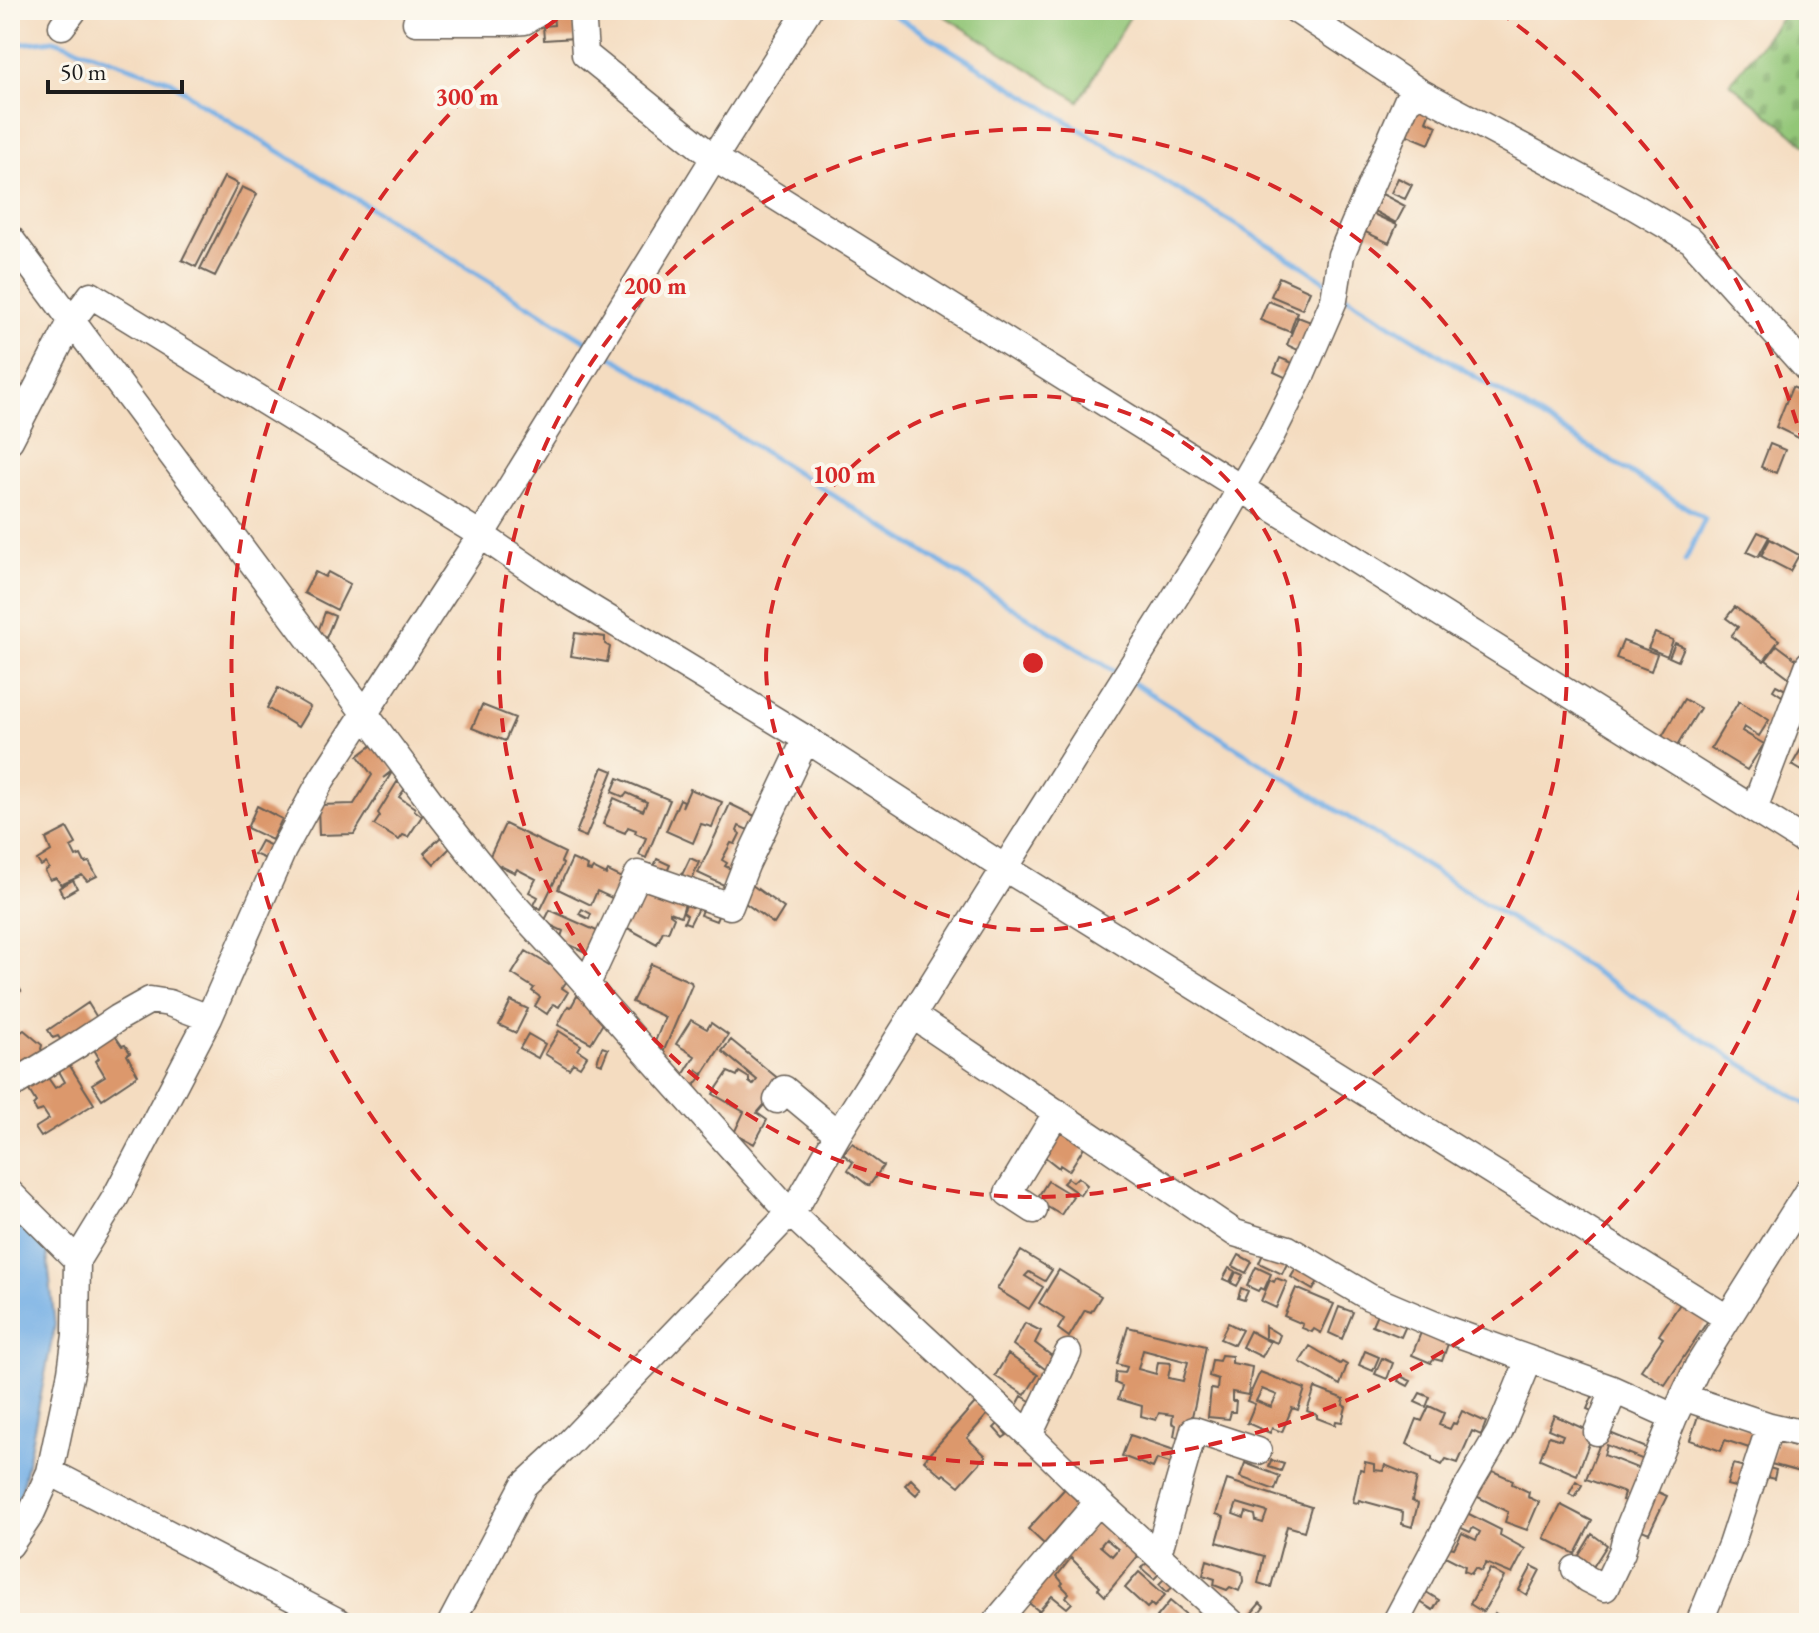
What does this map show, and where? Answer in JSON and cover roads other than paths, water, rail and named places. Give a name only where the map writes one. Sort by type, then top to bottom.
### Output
[{"type":"street","points":[[416,22],[525,21],[543,10]]},
{"type":"street","points":[[582,10],[585,54],[714,158],[1809,844]]},
{"type":"street","points":[[10,1545],[31,1514],[50,1472],[76,1335],[77,1260],[115,1198],[209,1018],[283,850],[322,779],[481,535],[808,10]]},
{"type":"street","points":[[1296,10],[1420,92],[1691,240],[1809,371]]},
{"type":"street","points":[[451,1623],[524,1485],[575,1436],[800,1200],[912,1015],[1211,540],[1270,438],[1334,300],[1341,255],[1407,101],[1420,92]]},
{"type":"street","points":[[10,238],[482,868],[790,1213],[1098,1502],[1232,1623]]},
{"type":"street","points":[[10,440],[72,320],[91,295],[481,535],[561,590],[806,739],[1005,868],[1727,1318]]},
{"type":"street","points":[[1754,809],[1809,664]]},
{"type":"street","points":[[587,984],[638,874],[730,906],[746,865],[806,739]]},
{"type":"street","points":[[10,1086],[150,1000],[169,1003],[209,1018]]},
{"type":"street","points":[[912,1015],[1235,1233],[1288,1249],[1369,1297],[1445,1329],[1614,1391],[1809,1435]]},
{"type":"street","points":[[777,1100],[784,1089],[838,1134]]},
{"type":"street","points":[[1034,1210],[1008,1193],[1057,1112]]},
{"type":"street","points":[[1575,1569],[1605,1588],[1678,1407],[1698,1366],[1809,1189]]},
{"type":"street","points":[[10,1193],[77,1260]]},
{"type":"street","points":[[1029,1435],[1068,1353]]},
{"type":"street","points":[[1395,1623],[1499,1433],[1529,1360]]},
{"type":"street","points":[[1597,1432],[1614,1391]]},
{"type":"street","points":[[1699,1623],[1731,1545],[1770,1426]]},
{"type":"street","points":[[1158,1554],[1194,1430],[1258,1451]]},
{"type":"street","points":[[50,1472],[341,1623]]},
{"type":"street","points":[[995,1623],[1098,1502]]},
{"type":"water","points":[[10,1214],[46,1245],[55,1325],[21,1493],[10,1512]]},
{"type":"waterway","points":[[886,10],[1327,283]]},
{"type":"waterway","points":[[10,45],[54,40],[171,81],[199,102],[591,344]]},
{"type":"waterway","points":[[1345,296],[1705,519],[1685,561]]},
{"type":"waterway","points":[[603,351],[1117,673]]},
{"type":"waterway","points":[[1132,682],[1809,1106]]}]
